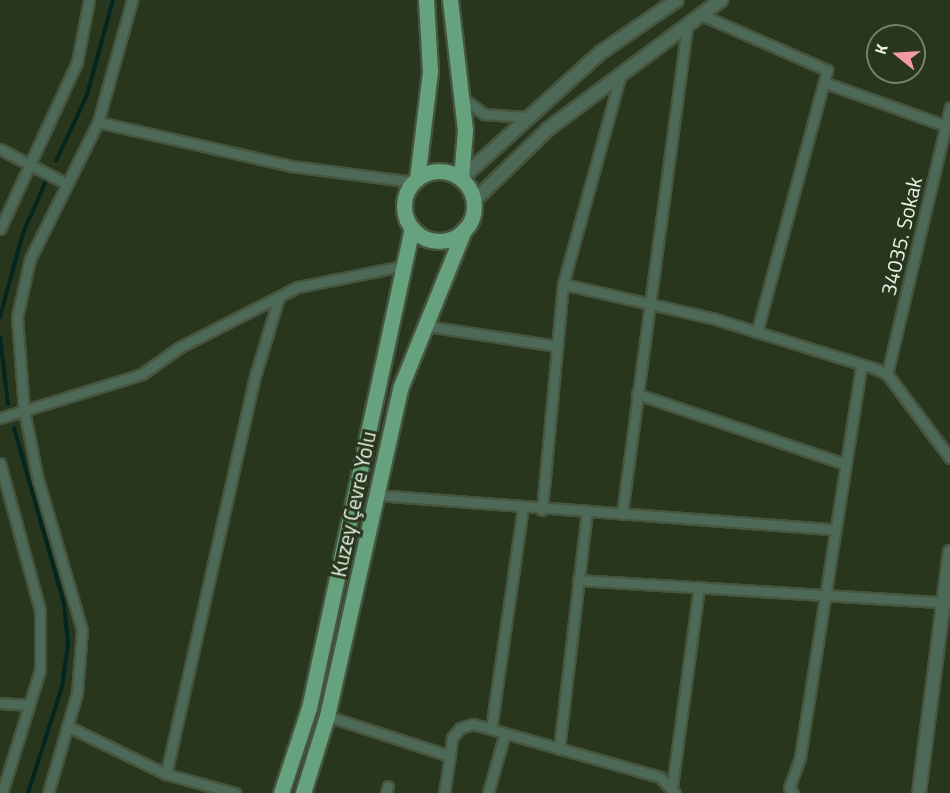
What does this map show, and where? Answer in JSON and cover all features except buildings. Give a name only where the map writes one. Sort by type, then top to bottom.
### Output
[{"type":"main road","points":[[416,180],[442,171],[460,179],[474,201],[464,230],[436,241],[412,228],[404,203],[416,180],[429,71],[426,0]]},
{"type":"main road","points":[[450,0],[462,98],[460,179]]},
{"type":"main road","name":"Kuzey Çevre Yolu","points":[[280,793],[309,708],[402,266],[412,228]]},
{"type":"main road","name":"Kuzey Çevre Yolu","points":[[303,793],[327,716],[401,386],[464,230]]},
{"type":"street","points":[[0,229],[27,162],[77,62],[89,0]]},
{"type":"street","points":[[48,793],[76,693],[82,630],[24,410],[17,317],[30,259],[65,183],[98,122],[132,0]]},
{"type":"street","points":[[474,201],[548,129],[622,70],[721,0]]},
{"type":"street","points":[[460,179],[525,117],[600,53],[670,2]]},
{"type":"street","points":[[699,14],[827,70],[826,83],[757,332]]},
{"type":"street","points":[[622,514],[648,302],[687,22]]},
{"type":"street","points":[[542,510],[563,284],[622,70]]},
{"type":"street","points":[[826,83],[946,126]]},
{"type":"street","points":[[462,98],[483,114],[525,117]]},
{"type":"street","name":"34035. Sokak","points":[[887,374],[950,107]]},
{"type":"street","points":[[98,122],[291,166],[416,180]]},
{"type":"street","points":[[0,149],[65,183]]},
{"type":"street","points":[[0,418],[142,374],[180,347],[279,297],[351,273],[402,266]]},
{"type":"street","points":[[563,284],[648,302],[757,332],[887,374],[950,458]]},
{"type":"street","points":[[166,774],[256,373],[279,297]]},
{"type":"street","points":[[426,326],[557,346]]},
{"type":"street","points":[[788,791],[800,757],[842,463],[861,366]]},
{"type":"street","points":[[637,393],[842,463]]},
{"type":"street","points":[[0,464],[40,610],[40,670],[2,793]]},
{"type":"street","points":[[377,495],[542,510],[586,511],[832,529]]},
{"type":"street","points":[[490,729],[523,508]]},
{"type":"street","points":[[559,749],[586,511]]},
{"type":"street","points":[[919,793],[947,603],[950,552]]},
{"type":"street","points":[[578,580],[947,603]]},
{"type":"street","points":[[674,790],[699,587]]},
{"type":"street","points":[[0,703],[29,705]]},
{"type":"street","points":[[327,716],[450,756]]},
{"type":"street","points":[[444,793],[450,756],[460,728],[473,724],[660,777],[674,790]]},
{"type":"street","points":[[67,726],[166,774],[235,793]]},
{"type":"street","points":[[488,793],[505,733]]},
{"type":"waterway","points":[[56,161],[87,95],[113,0]]},
{"type":"waterway","points":[[0,317],[23,233],[46,181]]},
{"type":"waterway","points":[[0,337],[8,404]]},
{"type":"waterway","points":[[14,428],[64,604],[68,644],[62,687],[28,793]]}]
